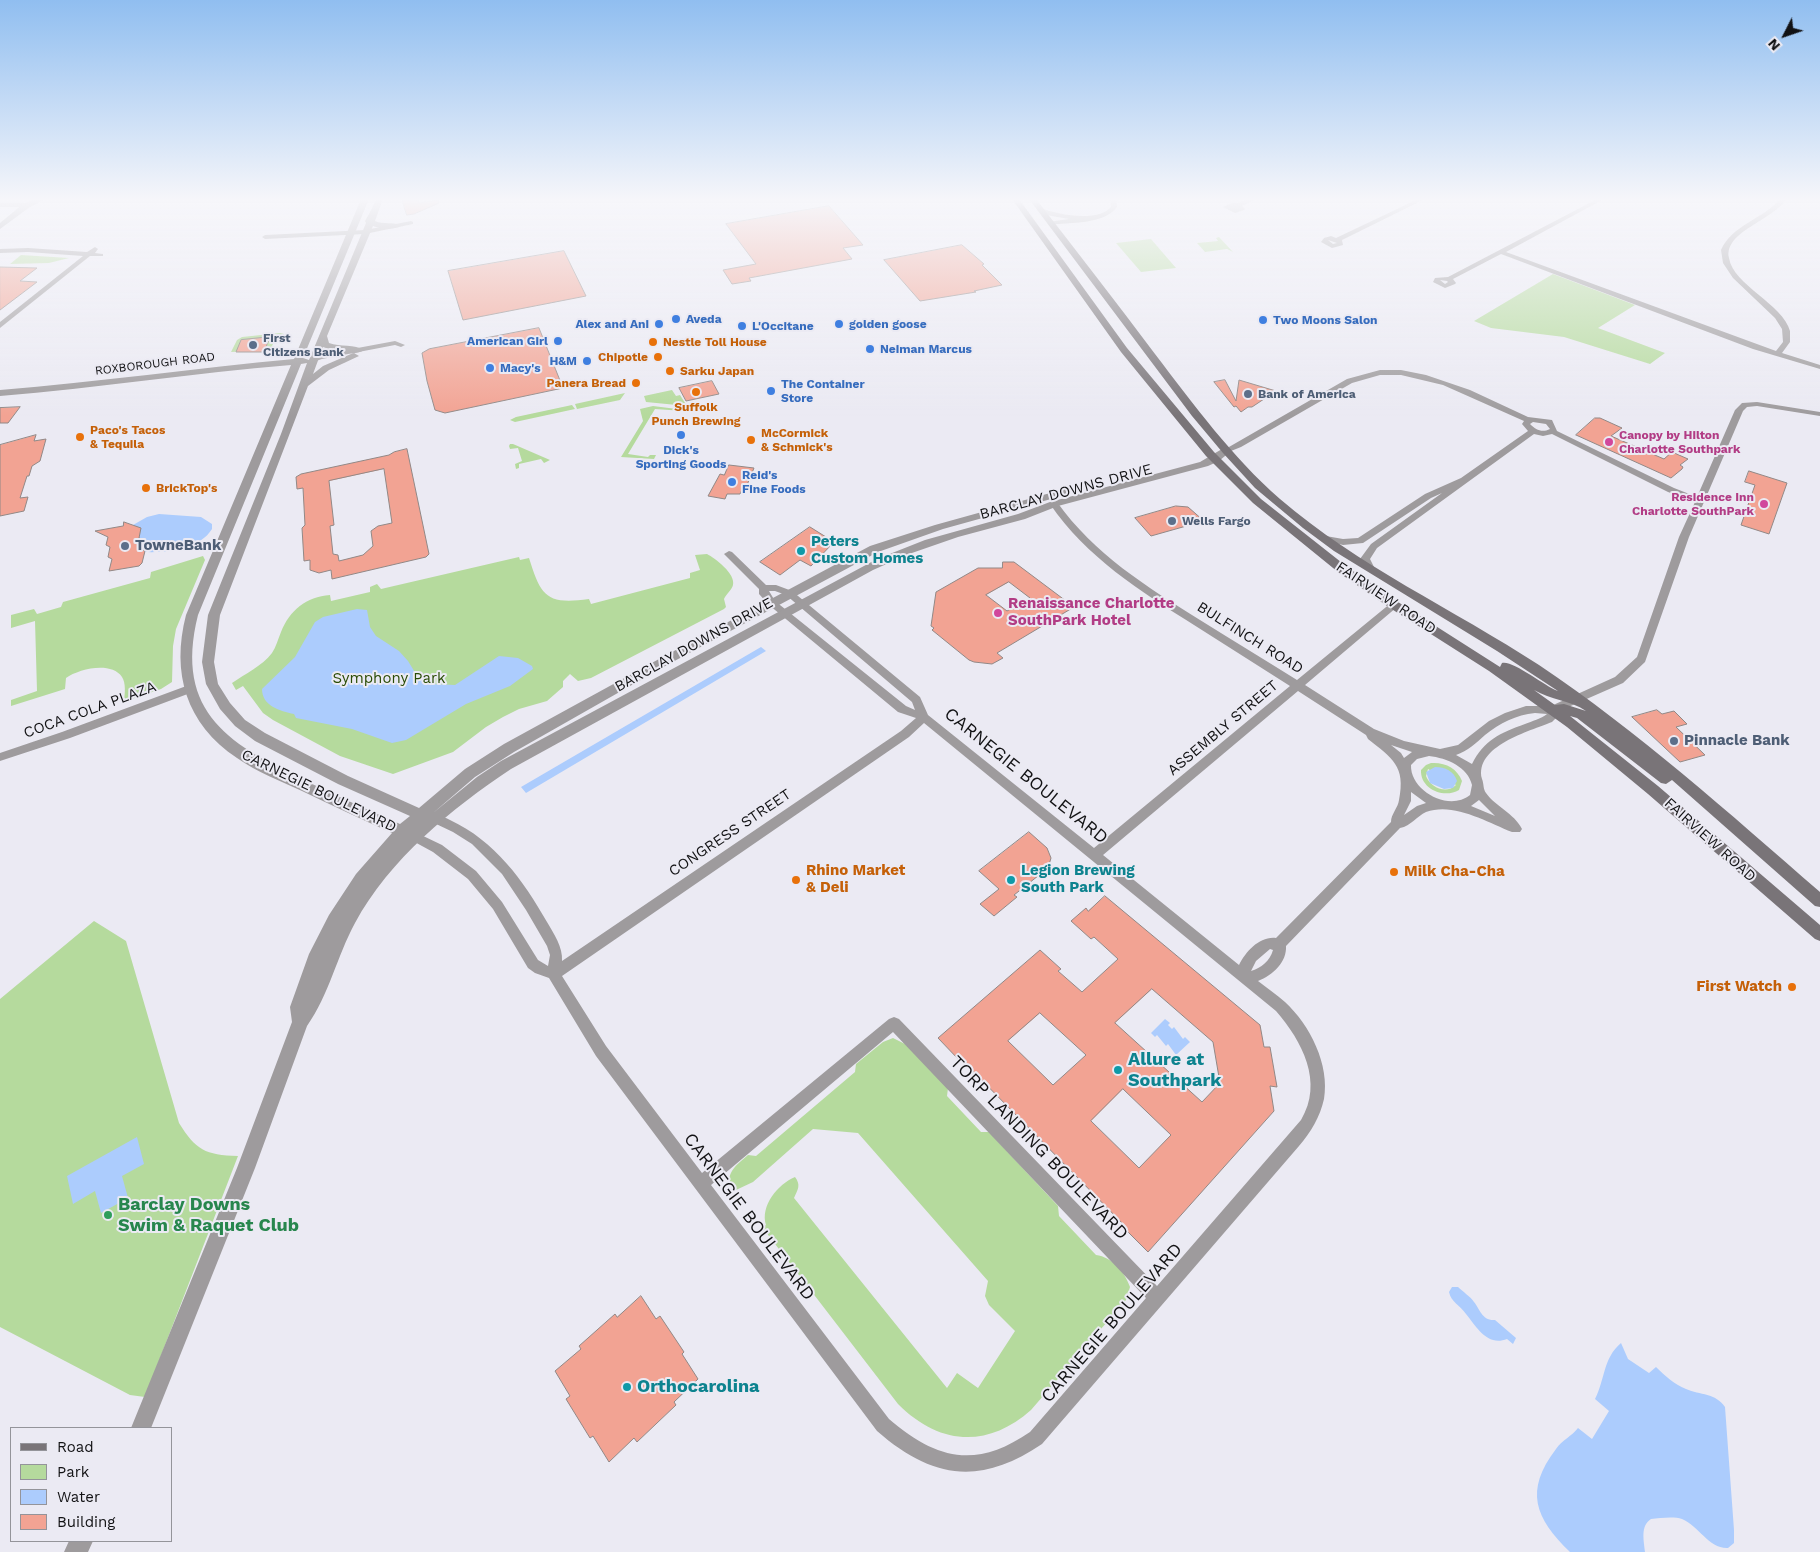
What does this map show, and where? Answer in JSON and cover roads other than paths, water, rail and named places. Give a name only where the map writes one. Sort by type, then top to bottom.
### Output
[{"type":"main road","name":"FAIRVIEW ROAD","points":[[1068,271],[1119,343],[1212,457],[1242,487],[1285,525],[1327,558],[1394,605],[1475,656],[1552,710],[1630,770],[1819,933]]},
{"type":"main road","points":[[1077,271],[1093,292],[1106,296]]},
{"type":"main road","name":"FAIRVIEW ROAD","points":[[1087,271],[1226,451],[1279,503],[1322,536],[1369,567],[1521,660],[1578,698],[1644,749],[1820,901]]},
{"type":"main road","points":[[1394,605],[1436,624],[1545,691],[1566,698],[1578,698]]},
{"type":"main road","points":[[1552,710],[1564,709],[1582,715],[1675,786],[1684,791],[1696,793]]},
{"type":"street","points":[[0,326],[67,271]]},
{"type":"street","name":"CARNEGIE BOULEVARD","points":[[335,271],[189,624],[184,650],[185,670],[189,689],[204,719],[225,742],[242,755],[409,834],[447,854],[474,875],[499,907],[533,964],[540,969],[554,974]]},
{"type":"street","name":"CARNEGIE BOULEVARD","points":[[349,271],[214,615],[208,662],[212,684],[225,706],[240,723],[260,738],[343,780],[420,814],[436,819],[482,845],[506,868],[553,945],[556,955],[554,974],[601,1052],[883,1425],[902,1443],[932,1458],[955,1464],[981,1464],[1006,1457],[1028,1445],[1055,1418],[1296,1138],[1309,1120],[1315,1105],[1316,1067],[1303,1035],[1281,1007],[924,717],[902,709],[772,603],[765,596],[764,588],[729,554]]},
{"type":"street","points":[[1449,280],[1465,271]]},
{"type":"street","points":[[1553,271],[1777,354],[1820,367]]},
{"type":"street","points":[[1732,271],[1775,310],[1786,324],[1789,339],[1786,346],[1777,354]]},
{"type":"street","points":[[323,336],[325,344],[333,349],[356,353]]},
{"type":"street","points":[[313,360],[322,361],[356,353]]},
{"type":"street","points":[[303,387],[312,377],[326,368],[356,353]]},
{"type":"street","name":"ROXBOROUGH ROAD","points":[[0,393],[63,388],[200,370],[313,360]]},
{"type":"street","name":"BARCLAY DOWNS DRIVE","points":[[141,1427],[242,1177],[300,1022],[308,1012],[337,943],[359,903],[409,834],[420,814],[462,779],[509,748],[874,549],[914,534],[1212,457],[1254,438],[1356,378],[1374,373],[1398,372],[1431,378],[1528,420],[1540,419],[1549,422],[1554,427],[1553,432]]},
{"type":"street","points":[[1397,823],[1396,820],[1404,801],[1406,763],[1412,757],[1464,748],[1491,725],[1526,710],[1539,707],[1552,710],[1619,680],[1641,659],[1681,544],[1739,410],[1745,405],[1757,404],[1820,414]]},
{"type":"street","points":[[1369,567],[1364,559],[1374,546],[1533,431],[1526,424],[1528,420]]},
{"type":"street","name":"BARCLAY DOWNS DRIVE","points":[[1533,431],[1547,434],[1553,432],[1609,458],[1678,494],[1699,501]]},
{"type":"street","points":[[1322,536],[1343,542],[1360,541],[1428,496],[1464,480]]},
{"type":"street","name":"BARCLAY DOWNS DRIVE","points":[[409,834],[436,819],[475,786],[506,765],[854,574],[903,552],[966,531],[1037,512],[1051,500]]},
{"type":"street","name":"BULFINCH ROAD","points":[[1051,500],[1060,516],[1077,535],[1108,561],[1185,614],[1370,732],[1409,747],[1434,752]]},
{"type":"street","name":"CARNEGIE BOULEVARD","points":[[764,588],[776,588],[789,594],[916,700],[924,717]]},
{"type":"street","name":"ASSEMBLY STREET","points":[[1095,855],[1394,605]]},
{"type":"street","name":"COCA COLA PLAZA","points":[[0,757],[66,735],[189,689]]},
{"type":"street","points":[[1456,806],[1472,800],[1477,783],[1479,761],[1490,745],[1503,736],[1548,719],[1552,715],[1552,710]]},
{"type":"street","name":"CONGRESS STREET","points":[[554,974],[905,734],[924,717]]},
{"type":"street","name":"BULFINCH ROAD","points":[[1370,732],[1372,736],[1397,756],[1406,774]]},
{"type":"street","points":[[1279,944],[1271,943],[1262,947],[1245,964],[1245,977],[1257,977],[1268,968],[1280,954],[1279,944],[1397,823],[1402,823],[1423,808],[1444,805],[1456,806],[1484,815],[1516,829],[1513,823],[1487,803],[1471,770],[1460,761],[1434,752]]},
{"type":"street","points":[[1406,774],[1411,786],[1420,794],[1444,805]]},
{"type":"street","name":"TORP LANDING BOULEVARD","points":[[700,1184],[894,1023],[1158,1299]]},
{"type":"water","points":[[159,514],[201,517],[212,524],[212,529],[199,542],[191,546],[172,551],[144,552],[141,549],[142,539],[139,538],[133,525],[147,517]]},
{"type":"water","points":[[357,609],[367,610],[370,627],[376,636],[399,651],[416,674],[432,684],[455,685],[499,656],[518,658],[532,666],[533,669],[510,686],[466,704],[406,740],[392,743],[352,729],[296,718],[294,714],[268,704],[262,689],[295,657],[315,622],[323,617]]},
{"type":"water","points":[[761,647],[766,651],[526,793],[521,787]]},
{"type":"water","points":[[1435,767],[1446,769],[1454,775],[1457,781],[1453,788],[1444,789],[1430,783],[1426,772]]},
{"type":"water","points":[[1165,1019],[1170,1023],[1168,1025],[1172,1029],[1174,1027],[1183,1039],[1185,1037],[1190,1042],[1176,1055],[1168,1044],[1166,1046],[1157,1035],[1155,1037],[1151,1033]]},
{"type":"water","points":[[137,1137],[144,1164],[122,1176],[128,1198],[101,1213],[95,1191],[73,1204],[67,1176]]},
{"type":"water","points":[[1452,1287],[1458,1287],[1472,1300],[1484,1317],[1495,1320],[1516,1338],[1513,1344],[1507,1339],[1494,1340],[1483,1334],[1452,1298],[1449,1292]]},
{"type":"water","points":[[1621,1343],[1628,1359],[1649,1373],[1656,1367],[1678,1385],[1717,1399],[1725,1407],[1734,1530],[1734,1543],[1728,1548],[1715,1545],[1682,1519],[1667,1518],[1651,1519],[1645,1526],[1645,1552],[1570,1552],[1558,1540],[1542,1516],[1538,1504],[1537,1491],[1546,1464],[1558,1446],[1578,1428],[1592,1439],[1609,1411],[1595,1399],[1611,1355]]},
{"type":"place","name":"Aveda","points":[[676,319]]},
{"type":"place","name":"Two Moons Salon","points":[[1263,320]]},
{"type":"place","name":"Alex and Ani","points":[[659,324]]},
{"type":"place","name":"golden goose","points":[[839,324]]},
{"type":"place","name":"L'Occitane","points":[[742,326]]},
{"type":"place","name":"American Girl","points":[[558,341]]},
{"type":"place","name":"Nestle Toll House","points":[[653,342]]},
{"type":"place","name":"First Citizens Bank","points":[[253,345]]},
{"type":"place","name":"Neiman Marcus","points":[[870,349]]},
{"type":"place","name":"Chipotle","points":[[658,357]]},
{"type":"place","name":"H&M","points":[[587,361]]},
{"type":"place","name":"Macy's","points":[[490,368]]},
{"type":"place","name":"Sarku Japan","points":[[670,371]]},
{"type":"place","name":"Panera Bread","points":[[636,383]]},
{"type":"place","name":"The Container Store","points":[[771,391]]},
{"type":"place","name":"Suffolk Punch Brewing","points":[[696,392]]},
{"type":"place","name":"Bank of America","points":[[1248,394]]},
{"type":"place","name":"Dick's Sporting Goods","points":[[681,435]]},
{"type":"place","name":"Paco's Tacos & Tequila","points":[[80,437]]},
{"type":"place","name":"McCormick & Schmick's","points":[[751,440]]},
{"type":"place","name":"Canopy by Hilton Charlotte Southpark","points":[[1609,442]]},
{"type":"place","name":"Reid's Fine Foods","points":[[732,482]]},
{"type":"place","name":"BrickTop's","points":[[146,488]]},
{"type":"place","name":"Residence Inn Charlotte SouthPark","points":[[1764,504]]},
{"type":"place","name":"Wells Fargo","points":[[1172,521]]},
{"type":"place","name":"TowneBank","points":[[125,546]]},
{"type":"place","name":"Peters Custom Homes","points":[[801,551]]},
{"type":"place","name":"Renaissance Charlotte SouthPark Hotel","points":[[998,613]]},
{"type":"place","name":"Pinnacle Bank","points":[[1674,741]]},
{"type":"place","name":"Milk Cha-Cha","points":[[1394,872]]},
{"type":"place","name":"Rhino Market & Deli","points":[[796,880]]},
{"type":"place","name":"Legion Brewing South Park","points":[[1011,880]]},
{"type":"place","name":"First Watch","points":[[1792,987]]},
{"type":"place","name":"Allure at Southpark","points":[[1118,1070]]},
{"type":"place","name":"Barclay Downs Swim & Raquet Club","points":[[108,1215]]},
{"type":"place","name":"Orthocarolina","points":[[627,1387]]},
{"type":"park label","name":"Symphony Park","points":[[389,679]]}]
